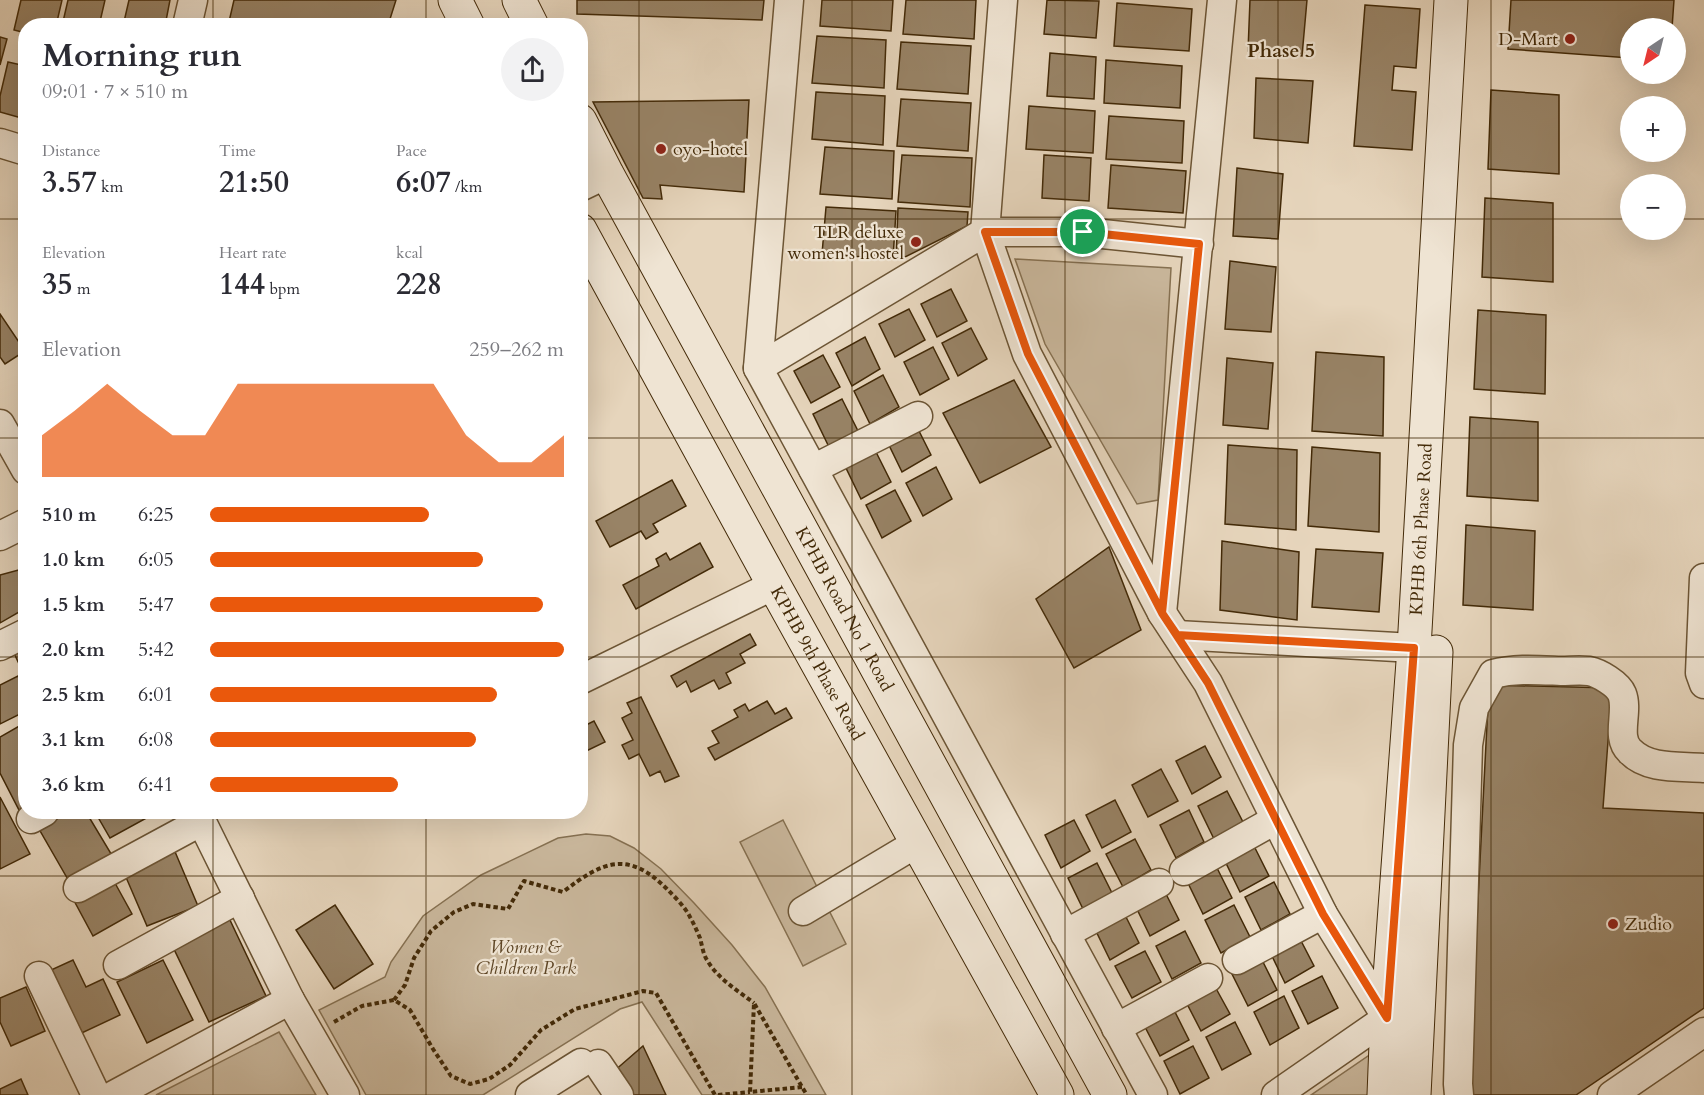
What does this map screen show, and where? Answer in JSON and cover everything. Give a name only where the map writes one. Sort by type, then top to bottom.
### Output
[{"type":"street","points":[[190,18],[193,0]]},
{"type":"street","points":[[454,0],[464,18]]},
{"type":"street","points":[[519,0],[528,18]]},
{"type":"street","points":[[789,0],[758,368],[1152,1095]]},
{"type":"street","points":[[1002,0],[985,232],[1028,354],[1169,624],[1208,683],[1323,914],[1403,1019],[1276,1095]]},
{"type":"street","points":[[1169,624],[1199,244],[1222,0]]},
{"type":"street","name":"KPHB 6th Phase Road","points":[[1414,1095],[1403,1019],[1414,648],[1451,0]]},
{"type":"street","name":"KPHB 6th Phase Road","points":[[1384,1095],[1403,1019],[1432,735],[1472,0]]},
{"type":"street","points":[[0,143],[18,148]]},
{"type":"street","name":"KPHB Road No 1 Road","points":[[588,155],[594,180],[1110,1095]]},
{"type":"street","points":[[758,368],[985,232],[1083,232],[1199,244]]},
{"type":"street","name":"KPHB 9th Phase Road","points":[[588,245],[1057,1095]]},
{"type":"street","points":[[813,469],[918,416]]},
{"type":"street","points":[[0,424],[18,456]]},
{"type":"street","points":[[0,536],[18,527]]},
{"type":"street","points":[[1704,578],[1700,673],[1704,684]]},
{"type":"street","points":[[588,676],[774,585]]},
{"type":"street","points":[[1169,624],[1414,648]]},
{"type":"street","points":[[0,646],[18,637]]},
{"type":"street","points":[[1459,1095],[1468,745],[1474,708],[1493,674],[1509,670],[1590,671],[1610,680],[1622,693],[1624,713],[1622,738],[1627,750],[1651,764],[1704,768]]},
{"type":"street","points":[[1432,735],[1469,734]]},
{"type":"street","points":[[78,888],[194,819]]},
{"type":"street","points":[[200,819],[290,1000],[345,1095]]},
{"type":"street","points":[[1065,934],[1275,820]]},
{"type":"street","points":[[803,911],[917,843]]},
{"type":"street","points":[[118,965],[240,898]]},
{"type":"street","points":[[1237,960],[1323,914]]},
{"type":"street","points":[[39,976],[96,1095]]},
{"type":"street","points":[[1116,1028],[1208,978]]},
{"type":"street","points":[[114,1095],[290,1000]]},
{"type":"street","points":[[1612,1095],[1704,1032]]},
{"type":"street","points":[[530,1095],[590,1064],[620,1095]]},
{"type":"path","points":[[394,1000],[405,985],[414,958],[431,931],[454,912],[473,904],[508,909],[524,881],[563,892],[601,868],[623,863],[639,867],[656,878],[676,898],[689,915],[699,937],[705,959],[720,977],[754,1003],[807,1095]]},
{"type":"path","points":[[311,1036],[362,1006],[394,1000],[410,1010],[451,1076],[470,1084],[489,1079],[510,1065],[541,1030],[574,1009],[644,991],[656,993],[716,1095],[802,1087]]},
{"type":"path","points":[[750,1092],[754,1003]]},
{"type":"green space","points":[[1015,259],[1171,268],[1158,500],[1137,504],[1045,344]]},
{"type":"green space","points":[[783,820],[846,944],[803,966],[740,842]]},
{"type":"green space","name":"Women & Children Park","points":[[586,834],[610,836],[634,848],[661,869],[694,903],[732,945],[765,987],[826,1095],[702,1095],[642,1002],[620,1009],[483,1095],[366,1095],[319,1010],[385,977],[391,962],[423,916],[481,875],[558,838]]},
{"type":"green space","points":[[279,1032],[316,1095],[156,1095]]},
{"type":"green space","points":[[1371,1054],[1370,1095],[1311,1095]]},
{"type":"building","points":[[21,0],[62,0],[58,18],[18,18],[18,31],[14,30]]},
{"type":"building","points":[[68,0],[105,0],[101,18],[64,18]]},
{"type":"building","points":[[129,0],[170,0],[167,18],[125,18]]},
{"type":"building","points":[[234,0],[396,0],[390,18],[230,18]]},
{"type":"building","points":[[577,0],[764,0],[762,20],[577,14]]},
{"type":"building","points":[[822,0],[893,0],[891,31],[820,26]]},
{"type":"building","points":[[906,0],[976,0],[974,39],[903,34]]},
{"type":"building","points":[[1047,0],[1099,1],[1096,38],[1044,34]]},
{"type":"building","points":[[1250,0],[1307,0],[1302,56],[1248,51]]},
{"type":"building","name":"D-Mart","points":[[1511,0],[1674,0],[1673,18],[1620,18],[1620,57],[1508,49]]},
{"type":"building","points":[[1117,3],[1192,9],[1189,51],[1114,46]]},
{"type":"building","points":[[1365,5],[1420,9],[1416,68],[1394,66],[1392,90],[1416,92],[1412,150],[1354,146]]},
{"type":"building","points":[[817,36],[886,40],[884,88],[812,83]]},
{"type":"building","points":[[0,37],[7,39],[0,65]]},
{"type":"building","points":[[901,42],[971,46],[968,94],[897,89]]},
{"type":"building","points":[[1050,53],[1096,57],[1094,99],[1047,96]]},
{"type":"building","points":[[1106,60],[1182,66],[1180,108],[1104,103]]},
{"type":"building","points":[[8,62],[18,64],[18,117],[0,112],[0,96]]},
{"type":"building","points":[[1256,78],[1313,81],[1308,143],[1254,138]]},
{"type":"building","points":[[1491,90],[1559,95],[1559,174],[1488,169]]},
{"type":"building","points":[[816,92],[885,96],[883,145],[812,139]]},
{"type":"building","points":[[901,99],[971,103],[968,151],[897,146]]},
{"type":"building","name":"oyo-hotel","points":[[749,100],[744,192],[660,185],[662,199],[643,198],[593,102]]},
{"type":"building","points":[[1029,106],[1095,111],[1093,153],[1026,149]]},
{"type":"building","points":[[1109,116],[1184,121],[1182,163],[1106,159]]},
{"type":"building","points":[[825,147],[894,151],[892,199],[820,194]]},
{"type":"building","points":[[902,155],[972,158],[970,207],[898,202]]},
{"type":"building","points":[[1044,155],[1091,158],[1089,201],[1042,198]]},
{"type":"building","points":[[1111,165],[1186,171],[1183,213],[1108,208]]},
{"type":"building","points":[[1237,168],[1283,174],[1278,239],[1233,236]]},
{"type":"building","points":[[1485,198],[1553,203],[1553,282],[1482,277]]},
{"type":"building","points":[[826,207],[896,211],[893,259],[822,254]]},
{"type":"building","name":"TLR deluxe women's hostel","points":[[898,208],[968,212],[967,226],[901,259],[896,258]]},
{"type":"building","points":[[1230,261],[1276,267],[1271,332],[1225,329]]},
{"type":"building","points":[[951,289],[967,321],[937,337],[921,304]]},
{"type":"building","points":[[909,309],[925,340],[895,357],[879,324]]},
{"type":"building","points":[[1478,310],[1546,315],[1545,394],[1474,389]]},
{"type":"building","points":[[0,314],[18,341],[18,356],[5,364],[0,357]]},
{"type":"building","points":[[971,328],[987,359],[958,376],[942,343]]},
{"type":"building","points":[[865,337],[880,369],[852,386],[836,353]]},
{"type":"building","points":[[933,347],[949,379],[920,395],[904,362]]},
{"type":"building","points":[[1316,352],[1384,357],[1383,436],[1312,431]]},
{"type":"building","points":[[823,355],[840,387],[811,403],[794,371]]},
{"type":"building","points":[[1227,358],[1273,363],[1268,429],[1223,425]]},
{"type":"building","points":[[883,375],[899,407],[870,424],[854,391]]},
{"type":"building","points":[[1014,380],[1051,447],[980,483],[943,413]]},
{"type":"building","points":[[842,399],[858,431],[829,447],[813,414]]},
{"type":"building","points":[[1470,417],[1538,422],[1538,501],[1467,496]]},
{"type":"building","points":[[915,423],[931,455],[902,472],[886,439]]},
{"type":"building","points":[[1228,445],[1297,450],[1296,530],[1225,524]]},
{"type":"building","points":[[1312,447],[1380,453],[1379,532],[1308,526]]},
{"type":"building","points":[[875,450],[891,482],[861,499],[845,466]]},
{"type":"building","points":[[936,467],[952,499],[923,516],[906,483]]},
{"type":"building","points":[[672,480],[686,506],[653,524],[658,532],[646,539],[641,531],[610,547],[596,521]]},
{"type":"building","points":[[895,490],[911,521],[882,538],[866,505]]},
{"type":"building","points":[[1466,525],[1535,531],[1533,610],[1463,605]]},
{"type":"building","points":[[1222,541],[1299,552],[1297,620],[1220,610]]},
{"type":"building","points":[[700,543],[713,567],[636,609],[623,585],[659,566],[656,559],[666,553],[670,560]]},
{"type":"building","points":[[1109,547],[1141,630],[1074,668],[1036,599]]},
{"type":"building","points":[[1316,549],[1383,553],[1379,612],[1312,607]]},
{"type":"building","points":[[18,570],[18,613],[0,623],[0,575]]},
{"type":"building","points":[[750,634],[756,645],[740,654],[745,663],[726,673],[731,683],[719,689],[714,680],[691,692],[686,681],[677,687],[671,676]]},
{"type":"building","points":[[18,649],[18,662],[13,651]]},
{"type":"building","points":[[18,676],[18,715],[0,724],[0,685]]},
{"type":"building","points":[[1489,685],[1612,688],[1603,808],[1704,813],[1704,1008],[1576,1095],[1468,1095]]},
{"type":"building","points":[[641,697],[679,776],[665,782],[660,771],[650,776],[639,754],[629,759],[622,745],[633,740],[622,718],[632,713],[627,703]]},
{"type":"building","points":[[767,701],[775,714],[786,708],[792,718],[715,760],[708,748],[719,743],[712,731],[738,717],[734,710],[745,704],[749,711]]},
{"type":"building","points":[[594,721],[605,742],[588,750],[588,724]]},
{"type":"building","points":[[18,727],[18,808],[0,773],[0,737]]},
{"type":"building","points":[[1205,746],[1221,777],[1192,794],[1176,761]]},
{"type":"building","points":[[1161,769],[1178,801],[1148,817],[1132,785]]},
{"type":"building","points":[[1227,791],[1243,822],[1214,839],[1198,806]]},
{"type":"building","points":[[0,797],[30,854],[0,869]]},
{"type":"building","points":[[1115,800],[1131,832],[1102,848],[1086,815]]},
{"type":"building","points":[[1189,810],[1204,842],[1176,858],[1160,825]]},
{"type":"building","points":[[57,819],[90,819],[113,857],[70,883],[39,829]]},
{"type":"building","points":[[99,819],[145,819],[110,838]]},
{"type":"building","points":[[1074,820],[1090,851],[1061,868],[1045,835]]},
{"type":"building","points":[[1135,839],[1151,870],[1123,887],[1106,854]]},
{"type":"building","points":[[1253,844],[1269,876],[1240,892],[1224,859]]},
{"type":"building","points":[[173,847],[198,906],[147,926],[122,868]]},
{"type":"building","points":[[1097,863],[1113,895],[1084,911],[1068,878]]},
{"type":"building","points":[[1216,866],[1232,898],[1203,914],[1187,881]]},
{"type":"building","points":[[110,874],[132,914],[93,936],[71,895]]},
{"type":"building","points":[[1274,882],[1290,914],[1261,930],[1245,897]]},
{"type":"building","points":[[1163,888],[1179,920],[1150,936],[1134,903]]},
{"type":"building","points":[[335,905],[373,964],[334,989],[296,930]]},
{"type":"building","points":[[1234,905],[1250,937],[1221,953],[1205,920]]},
{"type":"building","points":[[1123,911],[1139,943],[1110,960],[1094,927]]},
{"type":"building","points":[[229,918],[266,996],[209,1022],[172,945]]},
{"type":"building","points":[[1185,931],[1201,963],[1172,979],[1156,946]]},
{"type":"building","points":[[1298,935],[1314,966],[1285,983],[1269,950]]},
{"type":"building","points":[[1145,951],[1161,982],[1132,998],[1115,966]]},
{"type":"building","points":[[1261,958],[1277,990],[1248,1006],[1232,974]]},
{"type":"building","points":[[73,960],[86,987],[103,979],[120,1015],[71,1038],[40,975]]},
{"type":"building","points":[[163,960],[193,1020],[147,1043],[117,982]]},
{"type":"building","points":[[1322,976],[1338,1008],[1308,1024],[1292,991]]},
{"type":"building","points":[[1213,983],[1230,1014],[1201,1031],[1184,998]]},
{"type":"building","points":[[26,987],[45,1031],[11,1046],[0,1022],[0,998]]},
{"type":"building","points":[[1284,996],[1299,1028],[1270,1045],[1254,1012]]},
{"type":"building","points":[[1173,1008],[1189,1040],[1160,1056],[1143,1023]]},
{"type":"building","points":[[1235,1022],[1251,1054],[1222,1070],[1206,1037]]},
{"type":"building","points":[[643,1046],[666,1095],[633,1095],[613,1072]]},
{"type":"building","points":[[1193,1046],[1209,1078],[1180,1094],[1164,1061]]},
{"type":"building","points":[[21,1079],[28,1095],[0,1095],[0,1089]]},
{"type":"place","name":"D-Mart","points":[[1570,39]]},
{"type":"place","name":"oyo-hotel","points":[[661,149]]},
{"type":"place","name":"TLR deluxe women's hostel","points":[[916,242]]},
{"type":"place","name":"Zudio","points":[[1613,924]]},
{"type":"district","name":"Phase 5","points":[[1281,50]]},
{"type":"route","points":[[1083,232],[985,232],[1028,354],[1162,613],[1208,683],[1323,914],[1387,1018],[1414,648],[1177,635],[1162,613],[1199,244],[1083,232]]}]
